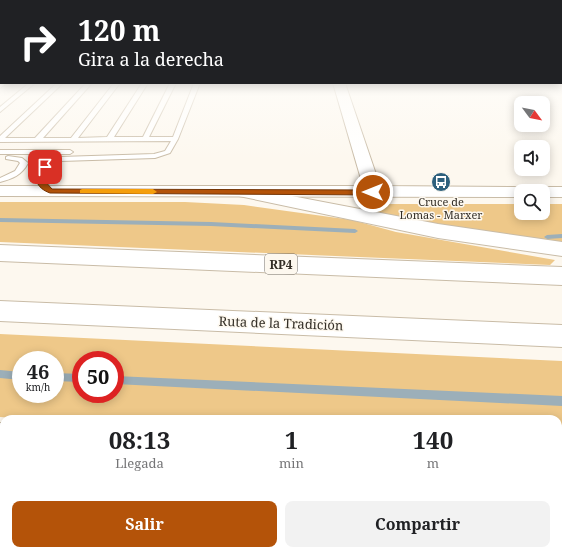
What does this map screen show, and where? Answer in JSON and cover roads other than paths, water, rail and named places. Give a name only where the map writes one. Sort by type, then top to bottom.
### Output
[{"type":"main road","points":[[347,108],[373,192]]},
{"type":"main road","points":[[0,191],[514,192]]},
{"type":"main road","points":[[245,192],[438,231],[562,249]]},
{"type":"main road","points":[[550,192],[562,192]]},
{"type":"main road","name":"RP4","points":[[0,253],[562,276]]},
{"type":"main road","name":"Ruta de la Tradición","points":[[0,311],[562,336]]},
{"type":"lane","points":[[0,139],[33,108]]},
{"type":"lane","points":[[37,140],[66,108]]},
{"type":"lane","points":[[73,140],[98,108]]},
{"type":"lane","points":[[109,140],[129,108]]},
{"type":"lane","points":[[145,139],[161,108]]},
{"type":"lane","points":[[50,191],[39,178],[40,173],[55,161],[71,158],[160,155],[171,149],[187,108]]},
{"type":"lane","points":[[0,139],[175,139]]},
{"type":"lane","points":[[0,152],[105,152],[127,156]]},
{"type":"lane","points":[[0,158],[20,159],[24,163],[19,171],[0,180]]},
{"type":"waterway","points":[[0,220],[211,224],[355,231]]},
{"type":"waterway","points":[[547,237],[562,236]]},
{"type":"waterway","points":[[0,374],[12,375]]},
{"type":"waterway","points":[[64,377],[72,378]]},
{"type":"waterway","points":[[124,380],[562,401]]},
{"type":"place","name":"Cruce de Lomas - Marxer","points":[[441,182]]}]
